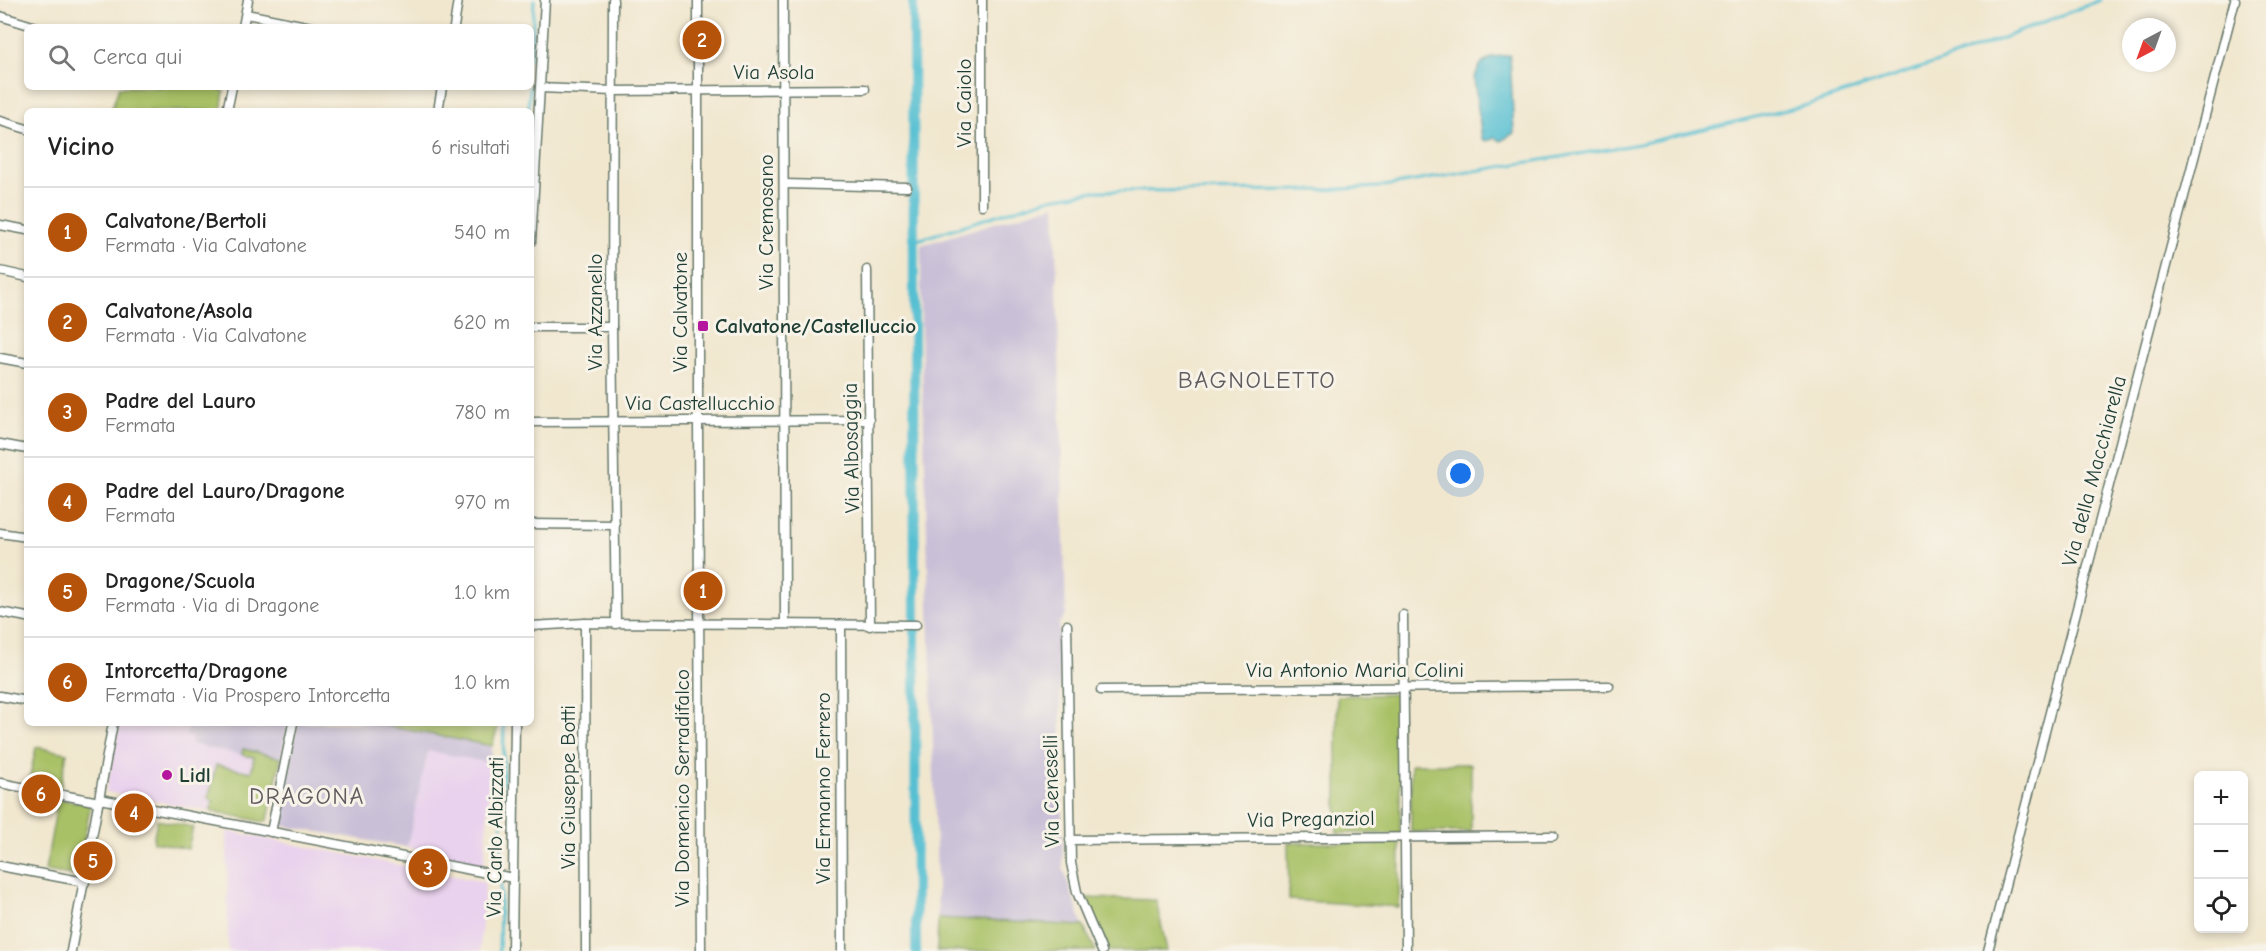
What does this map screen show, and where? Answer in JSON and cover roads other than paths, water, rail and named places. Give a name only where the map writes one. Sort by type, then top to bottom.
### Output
[{"type":"street","points":[[244,24],[248,0]]},
{"type":"street","points":[[454,24],[458,0]]},
{"type":"street","points":[[534,191],[545,0]]},
{"type":"street","name":"Via Azzanello","points":[[613,0],[612,327],[616,624]]},
{"type":"street","name":"Via Calvatone","points":[[698,0],[699,625]]},
{"type":"street","name":"Via Cremosano","points":[[783,0],[785,624]]},
{"type":"street","name":"Via Caiolo","points":[[982,0],[982,206]]},
{"type":"street","name":"Via della Macchiarella","points":[[1988,951],[2235,0]]},
{"type":"street","points":[[246,14],[296,24]]},
{"type":"street","points":[[0,16],[26,24]]},
{"type":"street","name":"Via Asola","points":[[540,88],[613,91],[865,89]]},
{"type":"street","points":[[228,108],[231,90]]},
{"type":"street","points":[[438,108],[442,90]]},
{"type":"street","points":[[0,121],[24,128]]},
{"type":"street","points":[[784,183],[908,187]]},
{"type":"street","points":[[0,225],[24,229]]},
{"type":"street","name":"Via Albosaggia","points":[[867,270],[870,626]]},
{"type":"street","points":[[0,272],[24,276]]},
{"type":"street","points":[[534,327],[612,327]]},
{"type":"street","points":[[0,358],[24,362]]},
{"type":"street","name":"Via Castellucchio","points":[[534,422],[869,420]]},
{"type":"street","points":[[0,444],[24,448]]},
{"type":"street","points":[[534,524],[615,525]]},
{"type":"street","points":[[0,533],[24,537]]},
{"type":"street","points":[[0,612],[24,616]]},
{"type":"street","points":[[1403,615],[1406,951]]},
{"type":"street","points":[[534,626],[585,623],[916,625]]},
{"type":"street","name":"Via Giuseppe Botti","points":[[585,623],[586,951]]},
{"type":"street","name":"Via Domenico Serradifalco","points":[[699,625],[701,951]]},
{"type":"street","name":"Via Ceneselli","points":[[1067,625],[1071,863],[1076,888],[1102,951]]},
{"type":"street","name":"Via Ermanno Ferrero","points":[[841,626],[842,951]]},
{"type":"street","name":"Via Antonio Maria Colini","points":[[1101,690],[1609,686]]},
{"type":"street","points":[[0,696],[24,700]]},
{"type":"street","points":[[71,951],[112,726]]},
{"type":"street","points":[[271,832],[292,726]]},
{"type":"street","name":"Via Carlo Albizzati","points":[[512,951],[515,726]]},
{"type":"street","points":[[0,783],[513,878]]},
{"type":"street","name":"Via Preganziol","points":[[1070,840],[1553,836]]},
{"type":"street","points":[[0,866],[84,882]]},
{"type":"water","points":[[1510,55],[1514,133],[1501,141],[1495,138],[1487,141],[1482,139],[1474,78],[1481,64],[1493,57]]},
{"type":"waterway","points":[[533,24],[534,0]]},
{"type":"waterway","points":[[913,0],[916,951]]},
{"type":"waterway","points":[[914,241],[1051,198],[1095,191],[1322,190],[1378,187],[1639,144],[1808,105],[1956,56],[2101,0]]},
{"type":"waterway","points":[[528,108],[530,90]]},
{"type":"waterway","points":[[499,951],[504,726]]},
{"type":"place","name":"Calvatone/Asola","points":[[702,40]]},
{"type":"place","name":"Calvatone/Castelluccio","points":[[703,326]]},
{"type":"place","name":"Calvatone/Bertoli","points":[[703,591]]},
{"type":"place","name":"Lidl","points":[[167,775]]},
{"type":"place","name":"Intorcetta/Dragone","points":[[41,794]]},
{"type":"place","name":"Padre del Lauro/Dragone","points":[[134,813]]},
{"type":"place","name":"Dragone/Scuola","points":[[93,861]]},
{"type":"place","name":"Padre del Lauro","points":[[428,868]]},
{"type":"district","name":"BAGNOLETTO","points":[[1257,380]]},
{"type":"district","name":"DRAGONA","points":[[307,796]]}]
